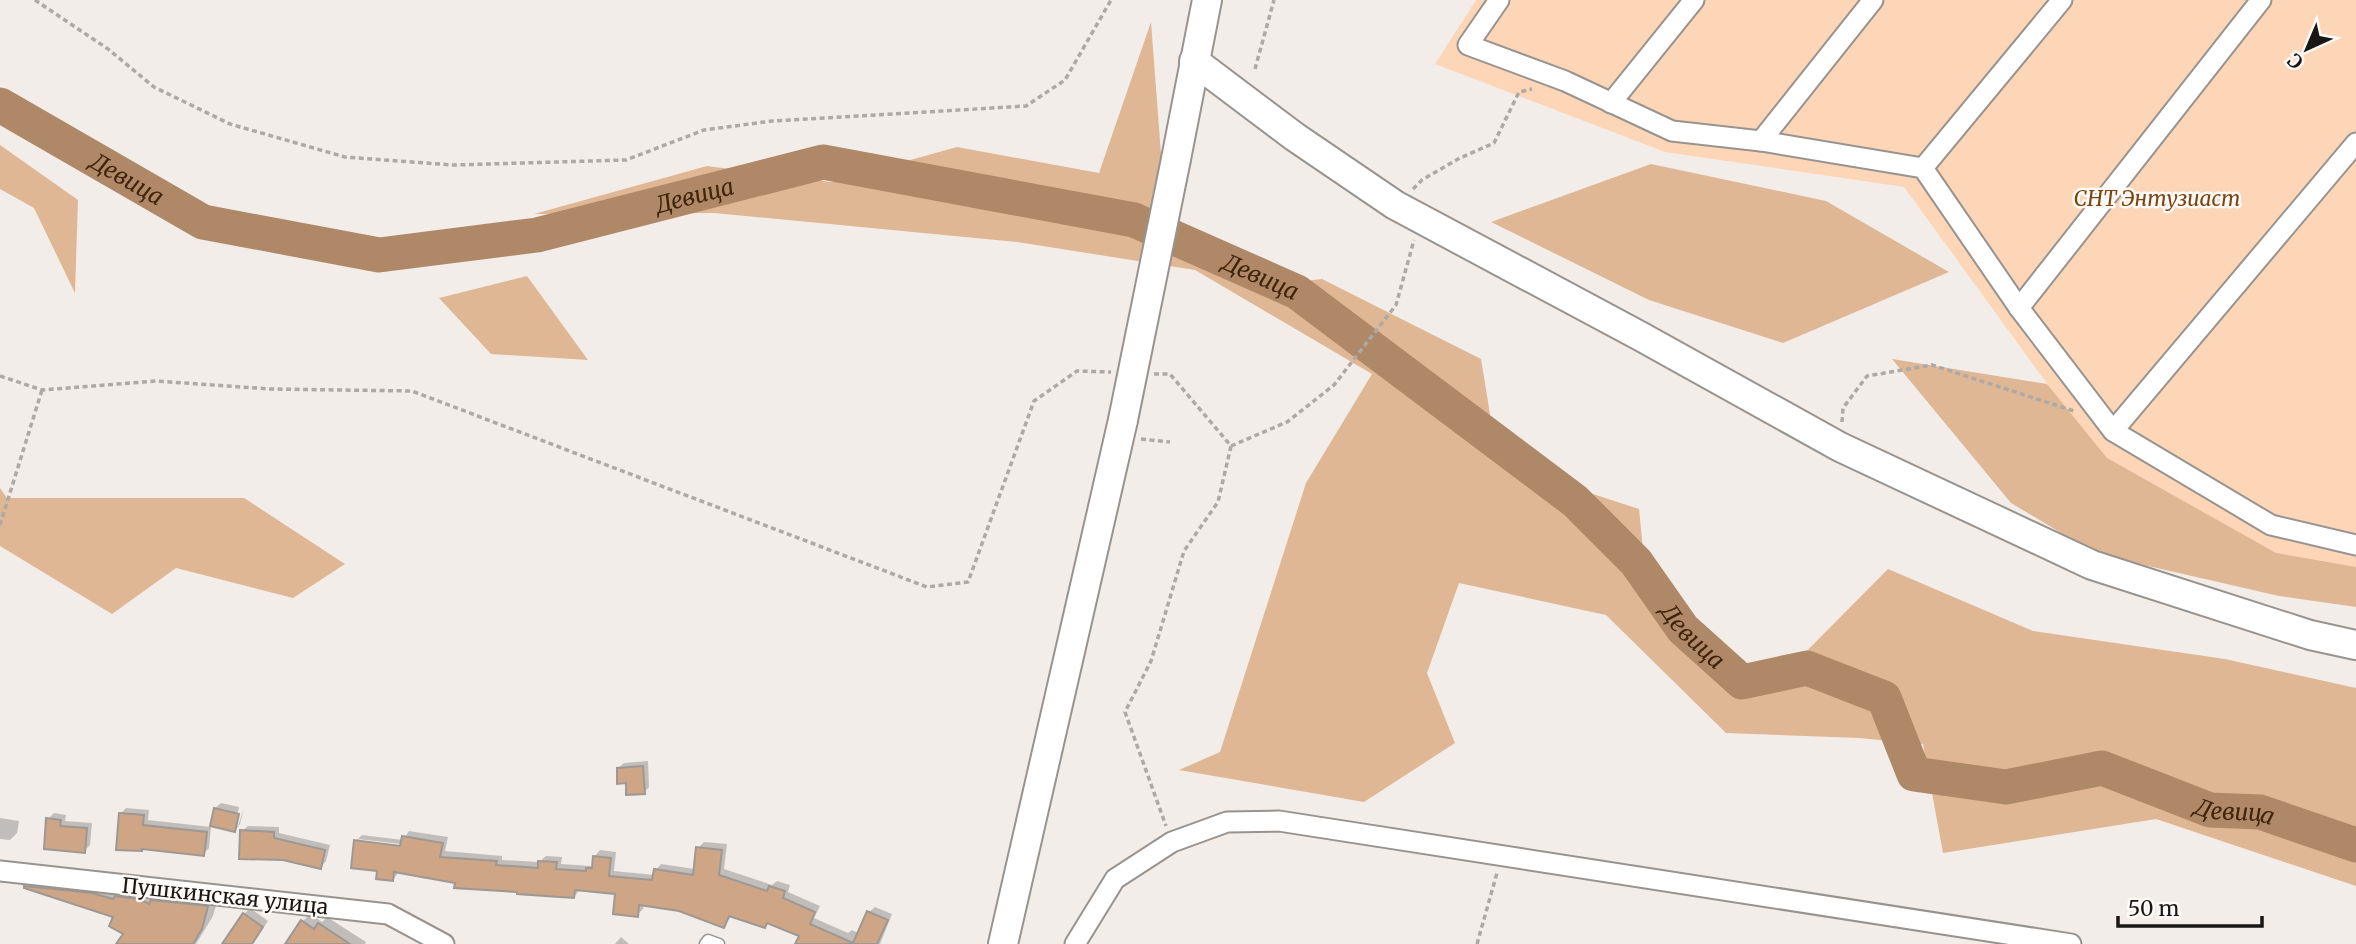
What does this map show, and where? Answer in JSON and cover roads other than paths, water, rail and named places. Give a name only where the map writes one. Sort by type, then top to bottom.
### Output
[{"type":"street","points":[[1003,944],[1129,429],[1207,0]]},
{"type":"street","points":[[1499,0],[1468,45],[1565,82],[1672,131],[1761,141],[1923,168],[2020,308],[2113,431],[2271,525],[2356,545]]},
{"type":"street","points":[[1611,103],[1694,0]]},
{"type":"street","points":[[1761,141],[1873,0]]},
{"type":"street","points":[[1923,168],[2062,0]]},
{"type":"street","points":[[2020,308],[2261,0]]},
{"type":"street","points":[[1194,61],[1295,137],[1395,205],[1840,447],[2092,565],[2310,635],[2356,645]]},
{"type":"street","points":[[2113,431],[2356,143]]},
{"type":"street","points":[[1075,944],[1115,879],[1172,842],[1227,822],[1279,821],[2071,944]]},
{"type":"street","name":"Пушкинская улица","points":[[0,871],[388,914],[444,944]]},
{"type":"lane","points":[[705,944],[708,940],[719,944]]},
{"type":"waterway","name":"Девица","points":[[0,105],[203,222],[379,255],[537,235],[823,162],[1134,220],[1297,292],[1575,501],[1636,562],[1683,629],[1742,682],[1807,668],[1884,698],[1914,774],[2006,787],[2102,768],[2210,810],[2260,812],[2356,845]]},
{"type":"park label","name":"СНТ Энтузиаст","points":[[2157,198]]}]
